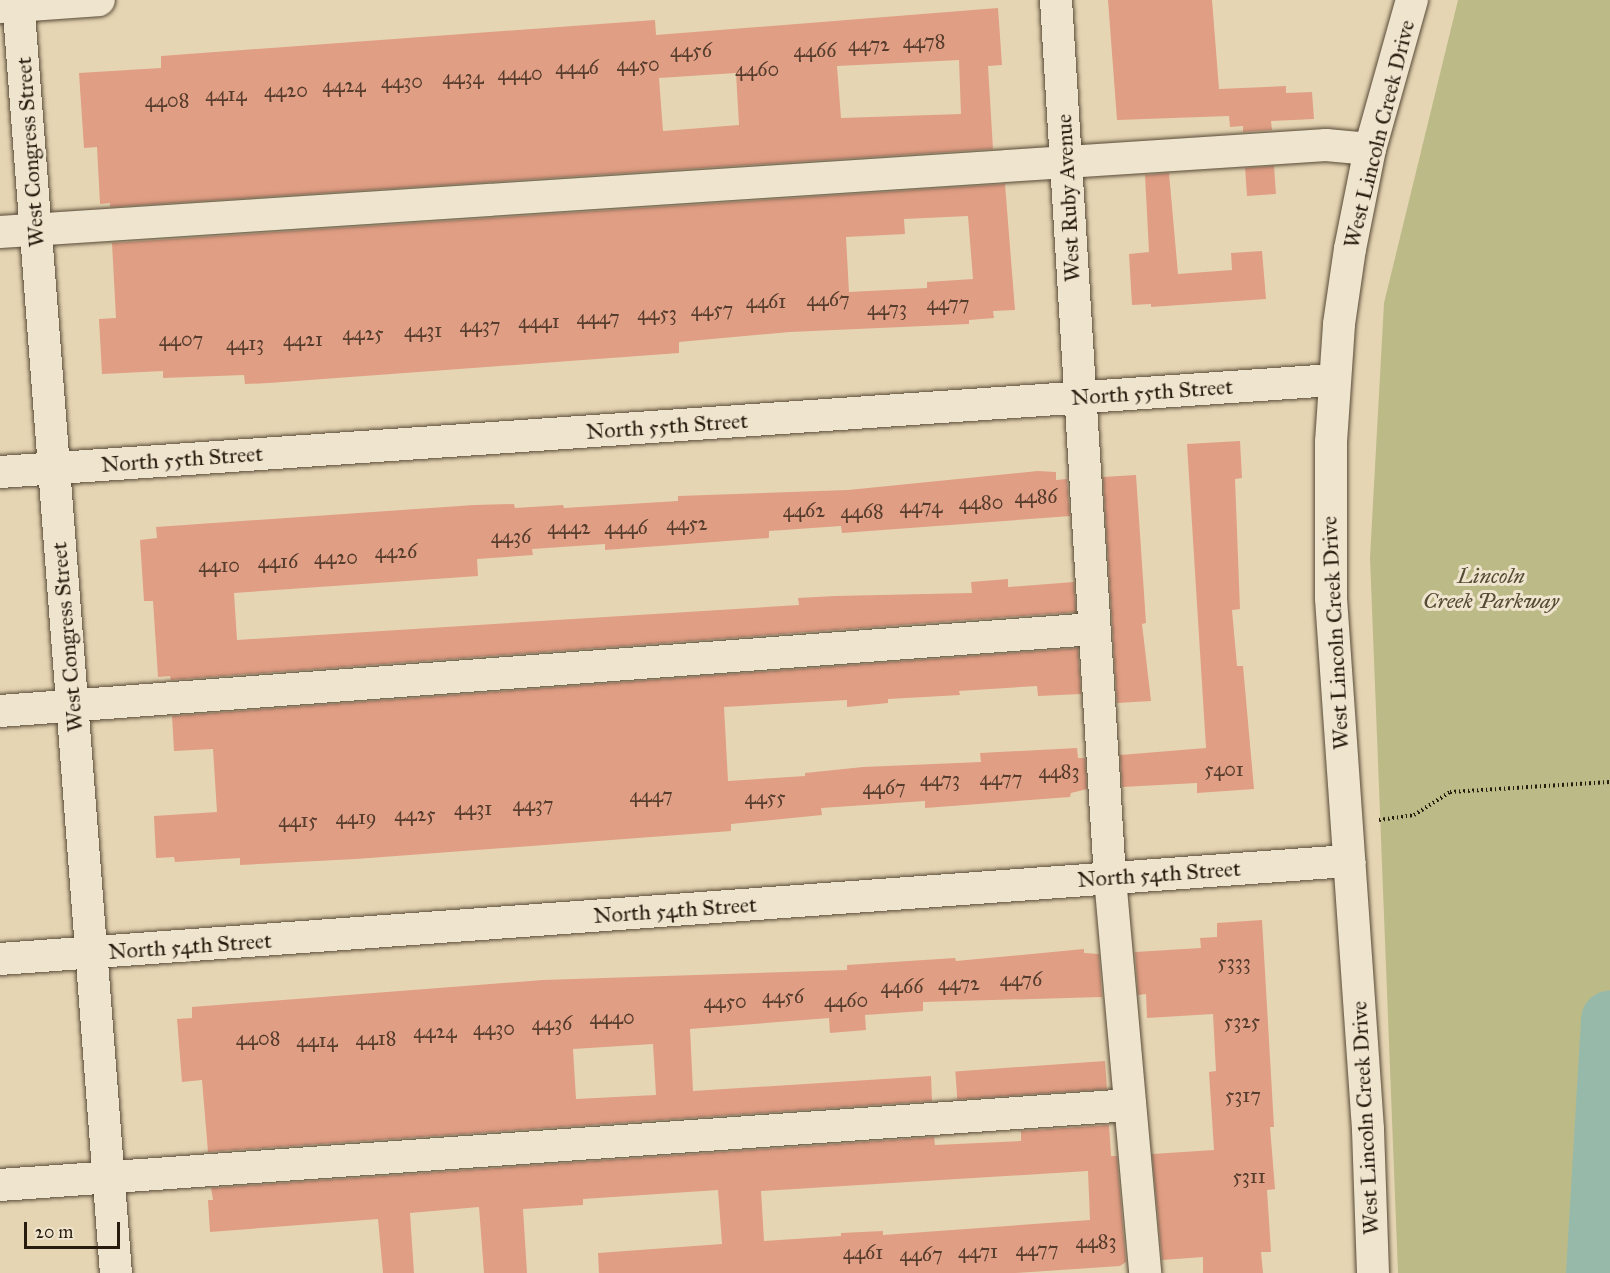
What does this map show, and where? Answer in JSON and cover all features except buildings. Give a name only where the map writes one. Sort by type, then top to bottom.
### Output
[{"type":"street","points":[[12,4],[99,0]]},
{"type":"street","name":"West Ruby Avenue","points":[[1056,0],[1078,397],[1110,878],[1145,1273]]},
{"type":"street","name":"West Lincoln Creek Drive","points":[[1373,1273],[1369,1151],[1330,598],[1329,526],[1334,380],[1350,249],[1370,149],[1412,0]]},
{"type":"street","name":"West Congress Street","points":[[12,4],[36,229],[116,1273]]},
{"type":"street","points":[[0,232],[1326,145],[1370,149]]},
{"type":"street","name":"North 55th Street","points":[[0,472],[1334,380]]},
{"type":"street","points":[[0,711],[1094,629]]},
{"type":"street","name":"North 54th Street","points":[[0,959],[1349,861]]},
{"type":"street","points":[[0,1185],[1130,1105]]},
{"type":"path","points":[[1374,820],[1414,815],[1450,792],[1610,782]]},
{"type":"green space","name":"Lincoln Creek Parkway","points":[[1458,0],[1610,0],[1610,1273],[1398,1273],[1370,558],[1384,303]]},
{"type":"waterway","points":[[1595,1273],[1610,1019]]}]
